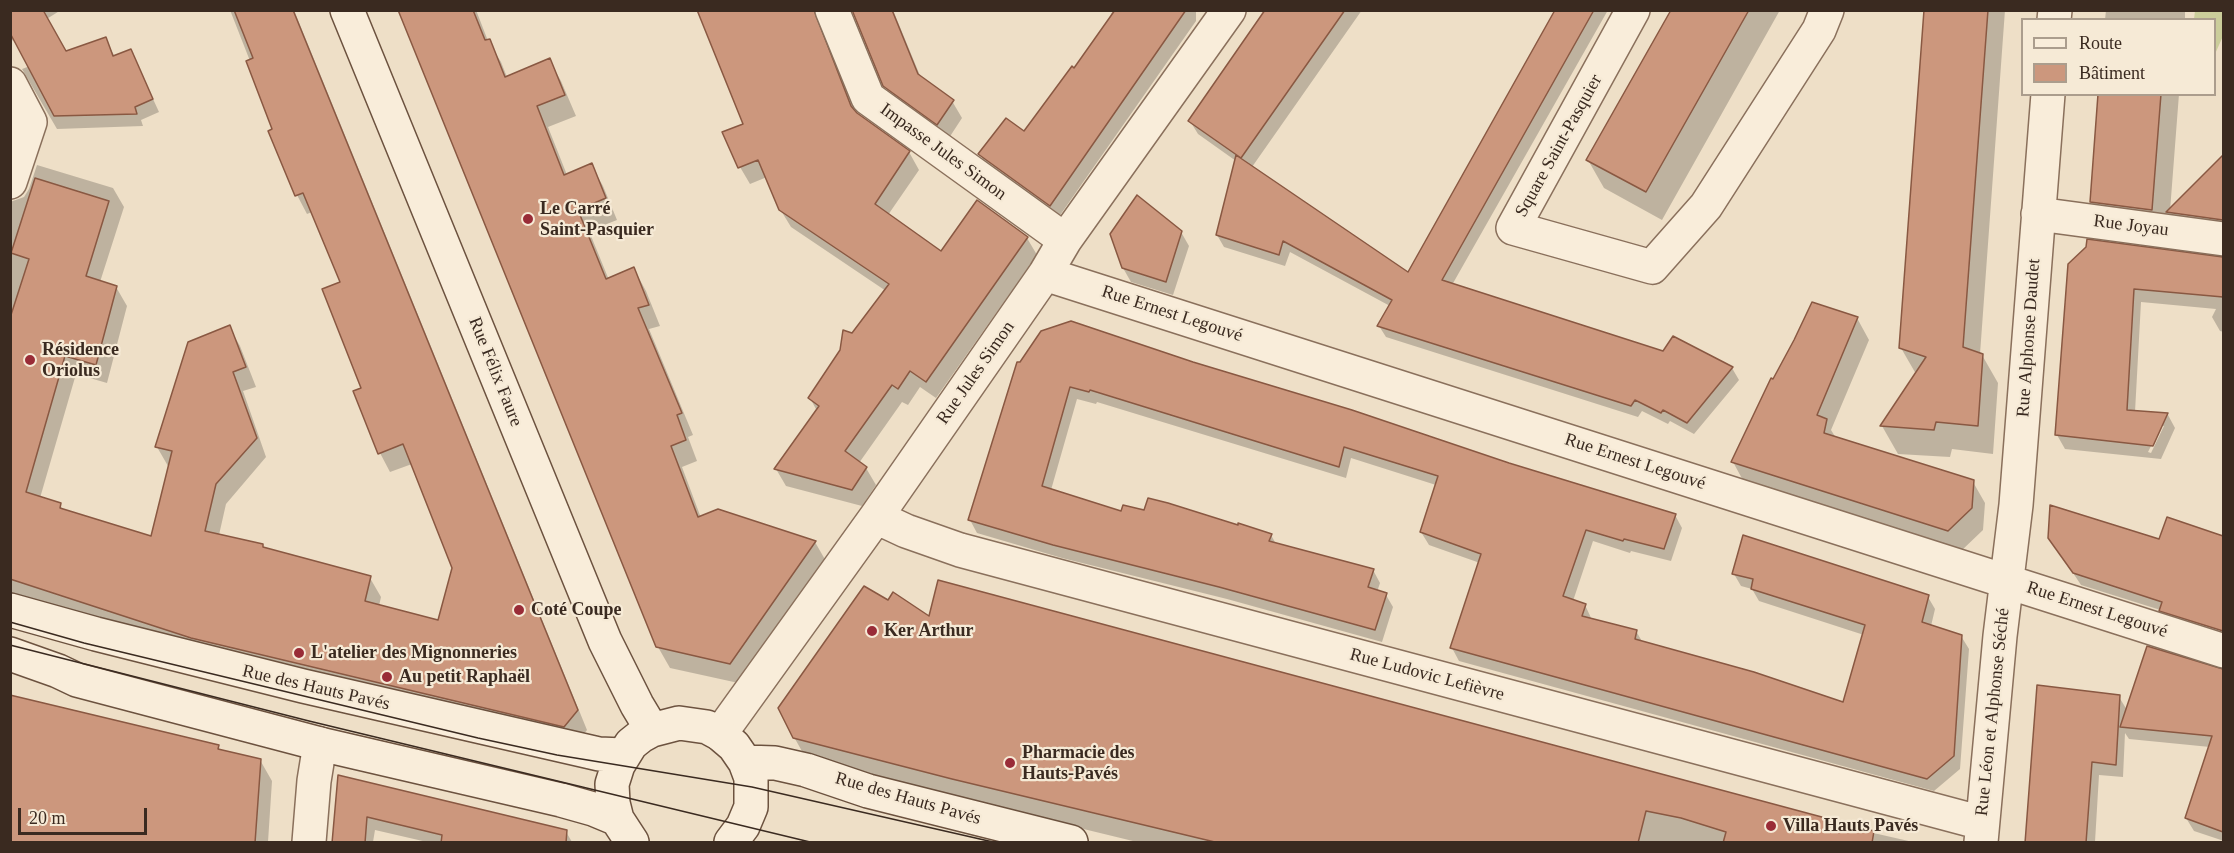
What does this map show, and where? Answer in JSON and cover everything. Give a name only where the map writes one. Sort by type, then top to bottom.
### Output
[{"type":"street","name":"Rue Félix Faure","points":[[346,10],[605,641],[652,730]]},
{"type":"street","name":"Impasse Jules Simon","points":[[832,10],[868,98],[1065,240]]},
{"type":"street","name":"Rue Jules Simon","points":[[720,734],[876,517],[1045,274],[1065,240],[1230,10]]},
{"type":"street","name":"Square Saint-Pasquier","points":[[1633,10],[1513,228],[1652,267],[1706,206],[1819,30],[1827,10]]},
{"type":"street","points":[[10,84],[30,122],[10,183]]},
{"type":"street","name":"Rue Alphonse Daudet","points":[[2007,582],[2016,506],[2048,96]]},
{"type":"street","name":"Rue Joyau","points":[[2038,214],[2223,239]]},
{"type":"street","name":"Rue Ernest Legouvé","points":[[1045,274],[2223,651]]},
{"type":"street","name":"Rue Ludovic Lefièvre","points":[[876,517],[906,531],[960,550],[1981,833]]},
{"type":"street","name":"Rue Léon et Alphonse Séché","points":[[1981,833],[2007,582]]},
{"type":"street","name":"Rue des Hauts Pavés","points":[[10,610],[96,634],[314,688],[599,754],[623,755]]},
{"type":"street","points":[[10,654],[76,680],[320,744],[593,809],[624,831]]},
{"type":"street","points":[[624,831],[613,803],[612,784],[623,755],[631,744],[652,730],[679,723],[693,724],[720,734],[734,746],[745,762],[752,787],[751,807],[744,826],[731,843]]},
{"type":"street","points":[[309,843],[314,781],[320,744]]},
{"type":"street","name":"Rue des Hauts Pavés","points":[[745,762],[775,763],[807,770],[868,791],[1071,843]]},
{"type":"green space","points":[[2195,11],[2223,11],[2223,36],[2216,52],[2216,18],[2194,18]]},
{"type":"building","points":[[10,10],[43,10],[66,51],[106,37],[113,56],[131,49],[153,99],[135,107],[137,114],[54,116],[10,33]]},
{"type":"building","points":[[234,10],[293,10],[578,710],[564,727],[191,638],[10,579],[10,318],[29,259],[11,253],[35,178],[109,201],[86,276],[117,286],[96,365],[65,356],[26,492],[61,503],[60,508],[151,536],[172,451],[155,447],[188,342],[230,325],[246,367],[233,372],[257,438],[216,484],[205,531],[263,544],[263,547],[371,576],[365,601],[438,620],[452,568],[403,444],[378,454],[353,391],[361,388],[322,289],[340,282],[303,193],[295,196],[268,131],[272,129],[246,61],[253,58]]},
{"type":"building","points":[[398,10],[473,10],[485,40],[490,39],[505,77],[550,58],[565,95],[537,106],[564,175],[592,163],[606,198],[578,210],[606,279],[634,267],[649,305],[638,308],[682,413],[677,415],[686,440],[671,446],[698,517],[718,509],[816,541],[730,664],[656,647]]},
{"type":"building","points":[[697,10],[814,10],[851,106],[857,113],[910,151],[875,204],[941,251],[977,200],[1028,237],[926,382],[910,371],[898,389],[892,385],[845,451],[867,467],[852,490],[774,469],[819,406],[808,398],[840,350],[843,330],[852,333],[889,284],[779,210],[758,160],[738,168],[722,132],[743,124]]},
{"type":"building","points":[[852,10],[892,10],[918,74],[954,100],[937,125],[883,86]]},
{"type":"building","points":[[1115,10],[1186,10],[1050,206],[978,154],[1006,118],[1024,131],[1072,66],[1074,68]]},
{"type":"building","points":[[1265,10],[1345,10],[1241,158],[1188,121]]},
{"type":"building","points":[[1555,10],[1594,10],[1442,280],[1663,351],[1673,336],[1733,367],[1687,423],[1663,410],[1661,413],[1635,400],[1631,406],[1377,326],[1392,300],[1283,241],[1279,255],[1216,235],[1236,155],[1408,272]]},
{"type":"building","points":[[1671,10],[1749,10],[1646,192],[1586,160]]},
{"type":"building","points":[[1924,10],[1988,10],[1963,347],[1983,354],[1978,426],[1936,422],[1934,430],[1880,426],[1926,357],[1899,348]]},
{"type":"building","points":[[2098,96],[2161,96],[2152,210],[2090,202]]},
{"type":"building","points":[[2223,155],[2223,220],[2166,212]]},
{"type":"building","points":[[1137,195],[1182,231],[1166,282],[1122,268],[1110,234]]},
{"type":"building","points":[[2087,239],[2223,257],[2223,297],[2134,289],[2127,410],[2168,413],[2153,446],[2055,435],[2068,264],[2086,247]]},
{"type":"building","points":[[1812,302],[1858,317],[1817,415],[1827,419],[1824,433],[1974,480],[1972,508],[1948,531],[1731,462],[1771,378],[1773,379]]},
{"type":"building","points":[[1071,321],[1193,362],[1352,410],[1509,463],[1676,514],[1664,549],[1624,539],[1623,541],[1586,530],[1563,596],[1586,604],[1582,616],[1637,630],[1635,639],[1754,672],[1843,702],[1865,625],[1751,589],[1753,579],[1732,574],[1743,535],[1929,595],[1922,622],[1962,635],[1954,756],[1927,779],[1450,648],[1481,554],[1420,532],[1438,476],[1344,447],[1339,467],[1090,390],[1089,392],[1070,387],[1042,486],[1121,511],[1123,505],[1144,510],[1148,498],[1168,503],[1272,534],[1269,541],[1374,569],[1368,587],[1387,593],[1375,630],[1053,545],[968,520],[1017,362],[1020,362],[1041,331]]},
{"type":"building","points":[[2050,505],[2159,539],[2167,517],[2223,536],[2223,631],[2159,611],[2162,602],[2073,573],[2048,538]]},
{"type":"building","points":[[938,580],[1874,831],[1872,843],[1723,843],[1726,832],[1681,818],[1646,811],[1638,843],[1219,843],[793,738],[778,708],[864,586],[888,600],[893,592],[929,616]]},
{"type":"building","points":[[2147,646],[2223,669],[2223,832],[2185,818],[2212,736],[2120,727]]},
{"type":"building","points":[[2037,685],[2120,695],[2116,765],[2092,762],[2086,843],[2025,843]]},
{"type":"building","points":[[10,695],[219,745],[218,749],[261,759],[255,843],[10,843]]},
{"type":"building","points":[[338,775],[567,830],[566,843],[441,843],[442,835],[367,817],[365,843],[332,843]]},
{"type":"tram line","points":[[10,622],[84,643],[478,738],[557,755],[752,787],[993,842]]},
{"type":"tram line","points":[[10,645],[309,721],[810,842]]},
{"type":"place","name":"Le Carré Saint-Pasquier","points":[[528,219]]},
{"type":"place","name":"Résidence Oriolus","points":[[30,360]]},
{"type":"place","name":"Coté Coupe","points":[[519,610]]},
{"type":"place","name":"Ker Arthur","points":[[872,631]]},
{"type":"place","name":"L'atelier des Mignonneries","points":[[299,653]]},
{"type":"place","name":"Au petit Raphaël","points":[[387,677]]},
{"type":"place","name":"Pharmacie des Hauts-Pavés","points":[[1010,763]]},
{"type":"place","name":"Villa Hauts Pavés","points":[[1771,826]]}]
